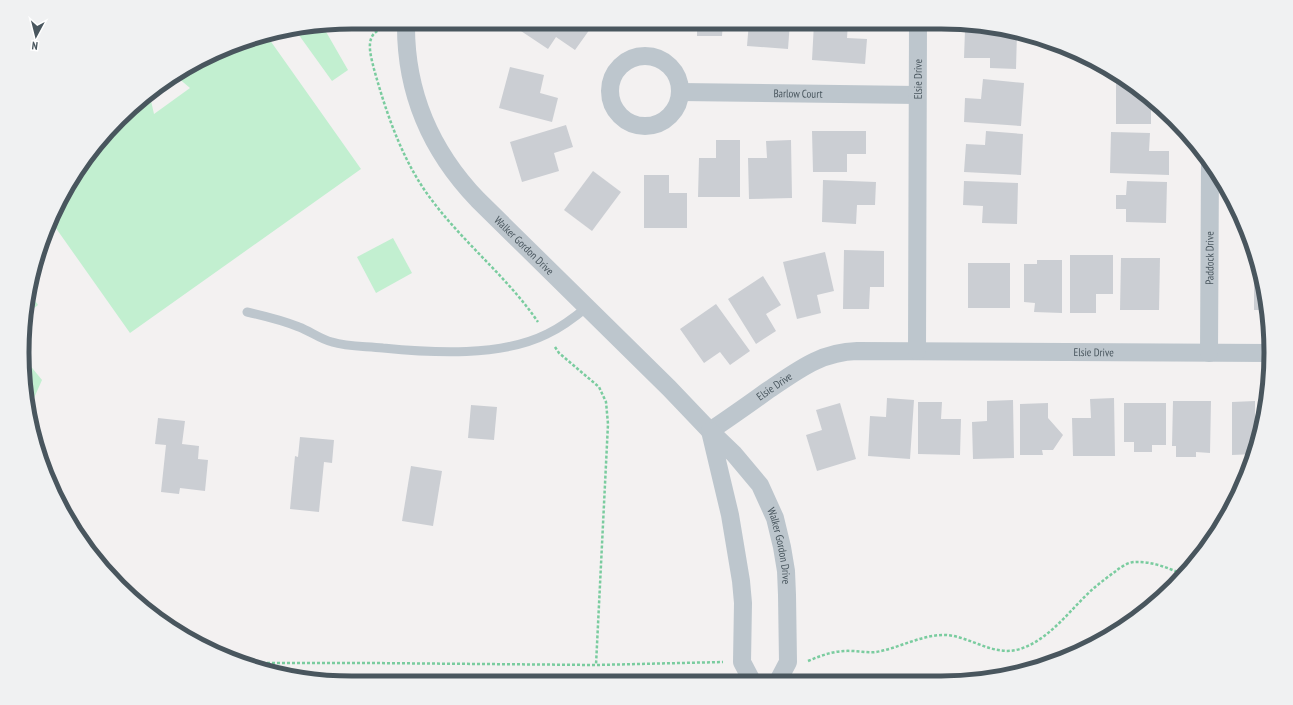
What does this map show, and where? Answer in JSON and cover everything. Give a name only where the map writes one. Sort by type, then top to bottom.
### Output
[{"type":"street","name":"Walker Gordon Drive","points":[[406,29],[408,61],[412,83],[426,126],[445,159],[468,189],[669,388],[734,454],[760,485],[775,518],[786,571],[788,662],[781,676]]},
{"type":"street","name":"Elsie Drive","points":[[917,351],[918,29]]},
{"type":"street","name":"Barlow Court","points":[[680,92],[917,95]]},
{"type":"street","name":"Paddock Drive","points":[[1209,352],[1210,174]]},
{"type":"street","name":"Elsie Drive","points":[[710,431],[804,366],[823,357],[837,353],[852,351],[1264,353]]},
{"type":"street","points":[[710,431],[730,515],[740,574],[742,603],[742,662],[749,676]]},
{"type":"lane","points":[[247,312],[281,320],[332,342],[409,350],[462,352],[517,345],[546,335],[568,323],[587,307]]},
{"type":"path","points":[[380,29],[372,37],[370,48],[379,87],[402,149],[413,172],[434,203],[462,236],[510,286],[528,308],[559,353],[599,387],[606,402],[608,424],[596,665]]},
{"type":"green space","points":[[325,31],[348,70],[332,81],[298,34]]},
{"type":"green space","points":[[270,40],[361,169],[130,333],[55,227],[62,209],[72,191],[109,139],[139,109],[151,100],[154,114],[190,88],[180,79],[209,62],[249,46]]},
{"type":"green space","points":[[393,238],[412,273],[376,293],[357,257]]},
{"type":"green space","points":[[34,299],[38,305],[32,310]]},
{"type":"green space","points":[[30,365],[42,380],[33,401]]},
{"type":"building","points":[[518,29],[590,29],[575,50],[556,37],[548,49]]},
{"type":"building","points":[[697,29],[722,29],[722,36],[697,36]]},
{"type":"building","points":[[748,29],[789,29],[788,49],[747,46]]},
{"type":"building","points":[[814,29],[848,29],[847,38],[867,39],[865,64],[812,60]]},
{"type":"building","points":[[965,30],[1004,35],[1017,38],[1016,69],[990,68],[990,58],[964,58]]},
{"type":"building","points":[[510,67],[544,75],[540,93],[558,98],[552,122],[499,108]]},
{"type":"building","points":[[983,79],[1024,83],[1021,126],[964,122],[965,98],[981,99]]},
{"type":"building","points":[[1116,81],[1151,107],[1151,124],[1116,124]]},
{"type":"building","points":[[566,125],[573,147],[554,153],[559,171],[522,182],[510,142]]},
{"type":"building","points":[[812,131],[866,131],[866,154],[847,154],[847,172],[813,172]]},
{"type":"building","points":[[986,131],[1023,134],[1021,175],[964,172],[966,144],[985,145]]},
{"type":"building","points":[[1111,132],[1150,133],[1149,151],[1169,151],[1169,175],[1110,173]]},
{"type":"building","points":[[716,140],[740,140],[740,197],[698,197],[699,158],[716,158]]},
{"type":"building","points":[[791,140],[792,198],[749,199],[748,158],[767,158],[766,141]]},
{"type":"building","points":[[593,171],[621,192],[592,231],[564,210]]},
{"type":"building","points":[[644,175],[669,175],[669,193],[687,193],[687,228],[644,228]]},
{"type":"building","points":[[823,180],[876,182],[875,205],[857,205],[856,224],[822,222]]},
{"type":"building","points":[[964,181],[1018,183],[1017,224],[982,223],[983,206],[963,205]]},
{"type":"building","points":[[1127,181],[1167,182],[1166,223],[1126,222],[1126,209],[1116,209],[1116,195],[1126,195]]},
{"type":"building","points":[[844,250],[884,251],[884,287],[870,287],[869,309],[843,309]]},
{"type":"building","points":[[825,252],[834,291],[817,295],[821,313],[797,319],[783,262]]},
{"type":"building","points":[[1070,255],[1113,255],[1113,294],[1096,294],[1096,313],[1070,313]]},
{"type":"building","points":[[1121,258],[1160,258],[1159,310],[1120,310]]},
{"type":"building","points":[[1037,260],[1062,260],[1062,313],[1034,312],[1035,303],[1024,302],[1024,264],[1037,264]]},
{"type":"building","points":[[968,263],[1010,263],[1010,308],[968,308]]},
{"type":"building","points":[[1254,273],[1261,310],[1254,310]]},
{"type":"building","points":[[763,276],[781,305],[766,314],[776,331],[756,344],[728,299]]},
{"type":"building","points":[[716,304],[750,351],[730,365],[720,352],[704,363],[680,329]]},
{"type":"building","points":[[887,398],[914,400],[910,459],[868,456],[870,416],[886,417]]},
{"type":"building","points":[[1114,398],[1115,456],[1073,456],[1072,418],[1091,418],[1090,399]]},
{"type":"building","points":[[1013,400],[1014,458],[973,459],[972,422],[987,421],[987,401]]},
{"type":"building","points":[[1173,401],[1211,401],[1210,453],[1196,452],[1196,457],[1176,457],[1176,446],[1172,446]]},
{"type":"building","points":[[1255,401],[1255,418],[1258,418],[1248,454],[1232,455],[1232,402]]},
{"type":"building","points":[[918,402],[942,402],[941,419],[961,419],[960,455],[918,454]]},
{"type":"building","points":[[840,403],[856,459],[817,471],[806,435],[822,430],[816,410]]},
{"type":"building","points":[[1048,403],[1048,418],[1063,435],[1053,450],[1042,450],[1043,455],[1020,455],[1020,404]]},
{"type":"building","points":[[1124,403],[1166,403],[1166,445],[1152,445],[1152,452],[1134,452],[1134,442],[1124,442]]},
{"type":"building","points":[[471,405],[497,407],[494,440],[468,438]]},
{"type":"building","points":[[158,418],[185,421],[182,444],[199,446],[198,459],[208,460],[205,491],[180,488],[179,494],[161,492],[166,445],[155,444]]},
{"type":"building","points":[[300,437],[334,440],[332,463],[324,462],[319,512],[290,509],[295,456],[298,457]]},
{"type":"building","points":[[411,466],[442,471],[433,526],[402,521]]}]
